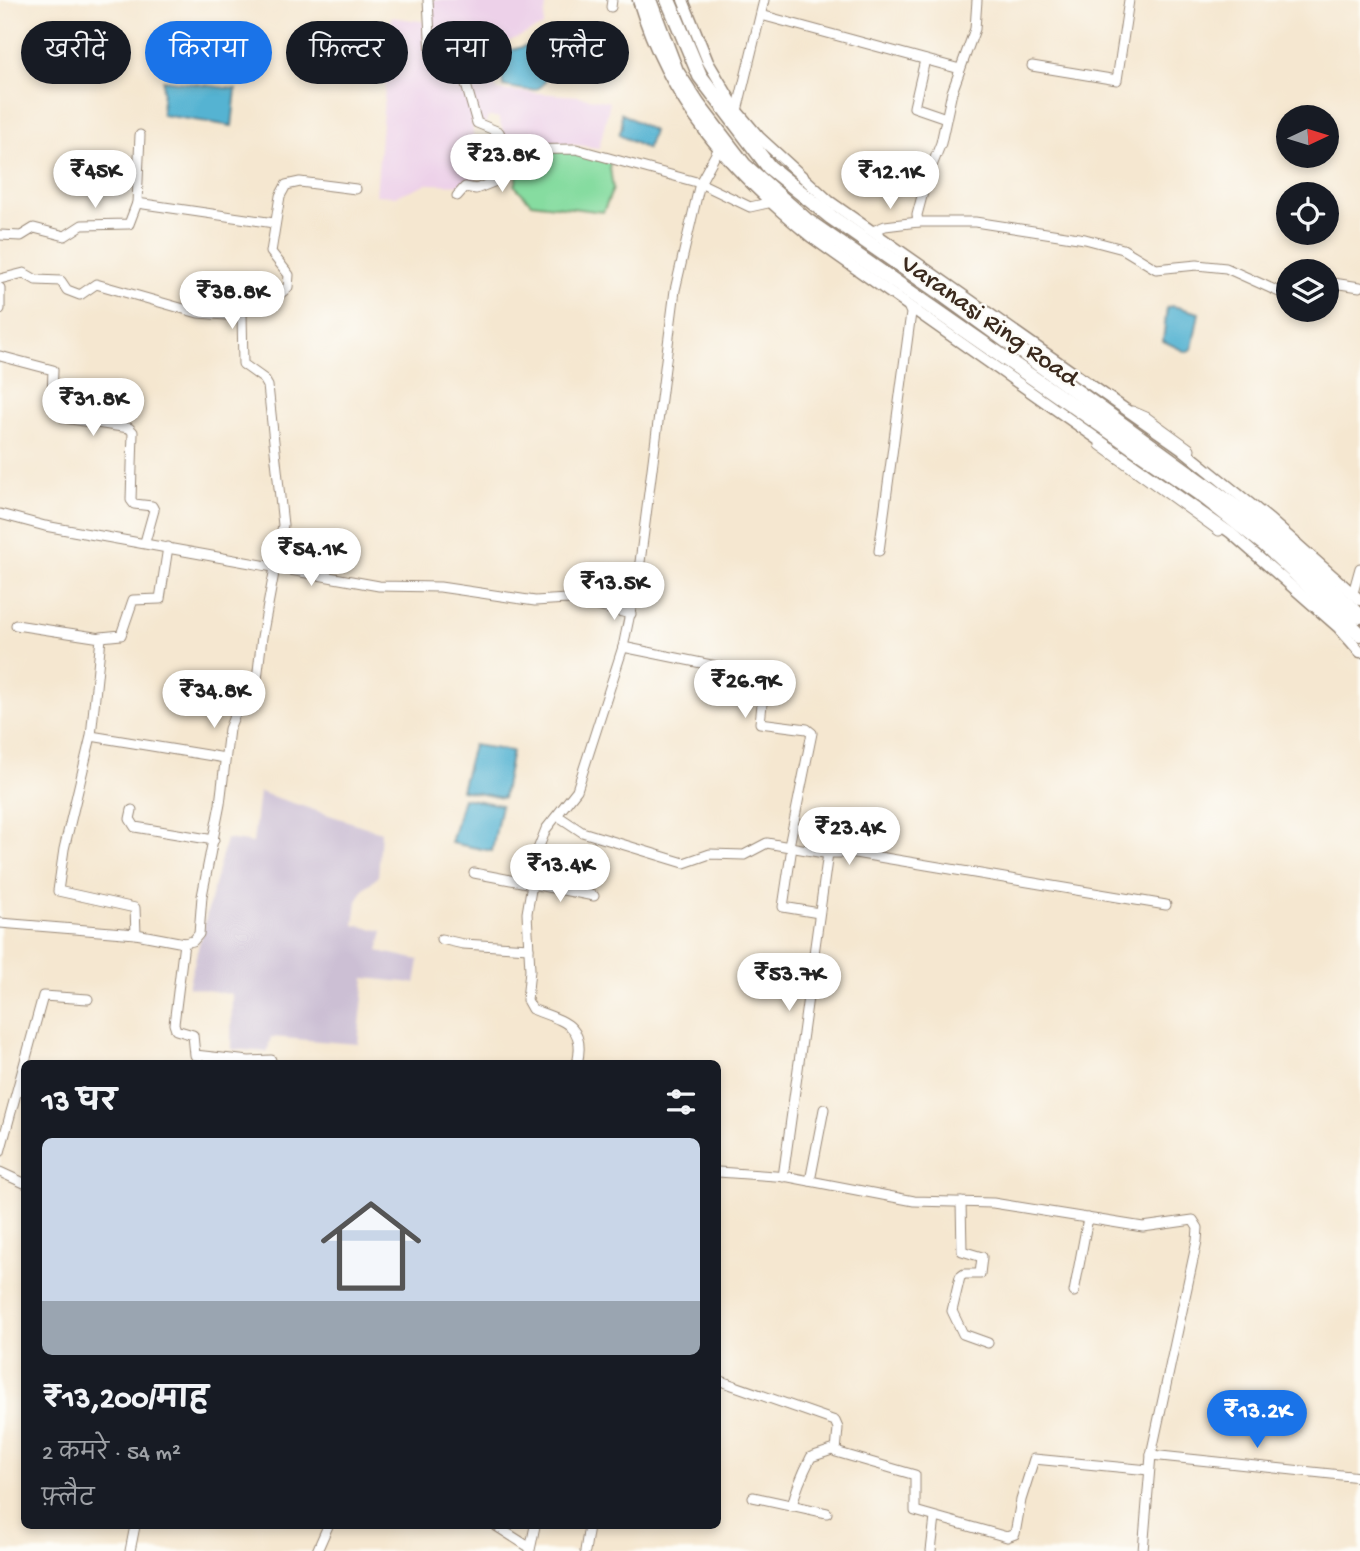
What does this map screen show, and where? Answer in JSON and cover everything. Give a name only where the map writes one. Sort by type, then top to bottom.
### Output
[{"type":"highway","name":"Varanasi Ring Road","points":[[649,0],[676,71],[698,105],[744,164],[796,211],[853,254],[1203,496],[1264,544],[1360,634]]},
{"type":"highway","points":[[668,0],[700,76],[769,167],[831,217],[945,296],[1252,519],[1360,616]]},
{"type":"street","points":[[428,0],[431,55],[437,59],[460,60],[477,123],[499,132],[507,150],[496,181],[476,189],[465,187],[457,196]]},
{"type":"street","points":[[638,0],[671,82],[718,150],[768,203],[908,306],[1233,534],[1338,628],[1360,652]]},
{"type":"street","points":[[683,0],[708,62],[737,111],[759,137],[829,201],[1118,404],[1224,483],[1357,597]]},
{"type":"street","points":[[737,111],[764,0]]},
{"type":"street","points":[[918,222],[917,215],[941,144],[960,69],[975,29],[977,0]]},
{"type":"street","points":[[1032,66],[1115,82],[1118,78],[1129,0]]},
{"type":"street","points":[[761,15],[960,69]]},
{"type":"street","points":[[925,60],[914,107],[946,118]]},
{"type":"street","points":[[0,235],[22,236],[34,228],[65,236],[82,225],[129,224],[137,203],[140,135]]},
{"type":"street","points":[[507,150],[576,149],[699,183],[750,207],[768,203]]},
{"type":"street","points":[[578,1060],[580,1047],[574,1028],[528,1005],[530,948],[527,913],[541,838],[577,790],[623,647],[631,614],[675,290],[699,183],[718,150]]},
{"type":"street","points":[[0,923],[136,934],[184,943],[193,941],[200,934],[202,896],[214,840],[231,722],[256,688],[274,566],[283,525],[267,382],[246,367],[242,359],[242,314],[253,297],[280,294],[288,287],[289,275],[271,252],[274,223],[282,190],[290,183],[356,190]]},
{"type":"street","points":[[137,203],[274,223]]},
{"type":"street","points":[[873,231],[886,226],[918,222],[975,222],[1085,239],[1123,249],[1156,269],[1197,265],[1226,268],[1276,291]]},
{"type":"street","points":[[0,279],[24,273],[36,280],[61,281],[65,288],[75,294],[83,294],[90,284],[96,284],[205,314],[242,314]]},
{"type":"street","points":[[1339,284],[1360,287]]},
{"type":"street","points":[[0,288],[0,309]]},
{"type":"street","points":[[879,551],[911,313],[908,306]]},
{"type":"street","points":[[0,356],[53,370],[52,397],[64,418],[131,429],[132,502],[152,506],[154,510],[145,542]]},
{"type":"street","points":[[0,514],[45,526],[379,586],[440,587],[535,601],[567,598],[631,614]]},
{"type":"street","points":[[16,625],[101,636],[121,635],[133,600],[160,599],[169,547]]},
{"type":"street","points":[[1357,597],[1360,568]]},
{"type":"street","points":[[101,636],[91,736],[64,849],[58,891],[135,908],[136,934]]},
{"type":"street","points":[[623,647],[765,676],[760,723],[807,729],[812,733],[790,846],[783,907],[819,913]]},
{"type":"street","points":[[91,736],[225,758]]},
{"type":"street","points":[[132,810],[130,819],[135,827],[214,840]]},
{"type":"street","points":[[558,816],[582,832],[684,863],[710,854],[744,855],[767,844],[790,846],[828,853],[855,853],[1166,905]]},
{"type":"street","points":[[783,1177],[828,853]]},
{"type":"street","points":[[474,873],[594,896]]},
{"type":"street","points":[[441,939],[463,944],[530,948]]},
{"type":"street","points":[[184,943],[174,1027],[193,1035],[194,1054],[241,1060]]},
{"type":"street","points":[[25,1060],[43,996],[88,999]]},
{"type":"street","points":[[0,1152],[21,1076]]},
{"type":"street","points":[[810,1181],[824,1109]]},
{"type":"street","points":[[0,1172],[21,1182]]},
{"type":"street","points":[[721,1172],[810,1181],[914,1201],[993,1203],[1143,1227],[1193,1220],[1198,1228],[1151,1455],[1143,1551]]},
{"type":"street","points":[[961,1202],[962,1251],[982,1257],[979,1274],[964,1274],[960,1277],[953,1317],[963,1334],[988,1343]]},
{"type":"street","points":[[1074,1292],[1088,1218]]},
{"type":"street","points":[[721,1381],[835,1421],[838,1428],[835,1449]]},
{"type":"street","points":[[792,1506],[797,1486],[804,1478],[811,1457],[835,1449],[915,1475],[917,1481],[913,1508],[935,1518],[1013,1537],[1034,1459],[1149,1470]]},
{"type":"street","points":[[1151,1455],[1360,1477]]},
{"type":"street","points":[[753,1497],[827,1513]]},
{"type":"street","points":[[931,1551],[935,1518]]},
{"type":"street","points":[[130,1551],[134,1529]]},
{"type":"street","points":[[317,1551],[327,1529]]},
{"type":"street","points":[[500,1529],[530,1549],[533,1529]]},
{"type":"street","points":[[585,1551],[589,1529]]},
{"type":"shaded area","points":[[431,0],[547,0],[544,21],[526,21],[526,34],[512,40],[512,21],[432,21]]},
{"type":"shaded area","points":[[391,17],[422,21],[422,84],[463,84],[472,115],[476,185],[426,184],[396,196],[376,195],[385,84],[408,84],[408,21],[391,21]]},
{"type":"shaded area","points":[[470,84],[495,84],[496,90],[578,96],[610,102],[599,148],[536,140],[534,146],[508,144],[498,117],[488,117],[485,125],[478,119]]},
{"type":"shaded area","points":[[259,792],[381,832],[378,877],[365,887],[357,901],[354,925],[383,931],[378,951],[419,960],[415,983],[365,978],[358,1044],[271,1037],[267,1052],[231,1049],[232,994],[188,987],[226,839],[253,843]]},
{"type":"green space","points":[[556,149],[609,161],[613,189],[603,212],[531,203],[515,186],[523,153]]},
{"type":"water","points":[[526,46],[526,84],[543,84],[540,88],[532,90],[503,86],[512,84],[512,50]]},
{"type":"water","points":[[163,84],[195,84],[236,89],[232,126],[162,115]]},
{"type":"water","points":[[621,113],[653,131],[647,149],[619,135],[622,126]]},
{"type":"water","points":[[1167,307],[1199,313],[1192,349],[1186,352],[1163,341]]},
{"type":"water","points":[[473,745],[512,751],[503,798],[461,790]]},
{"type":"water","points":[[463,798],[501,805],[492,851],[451,843]]}]
